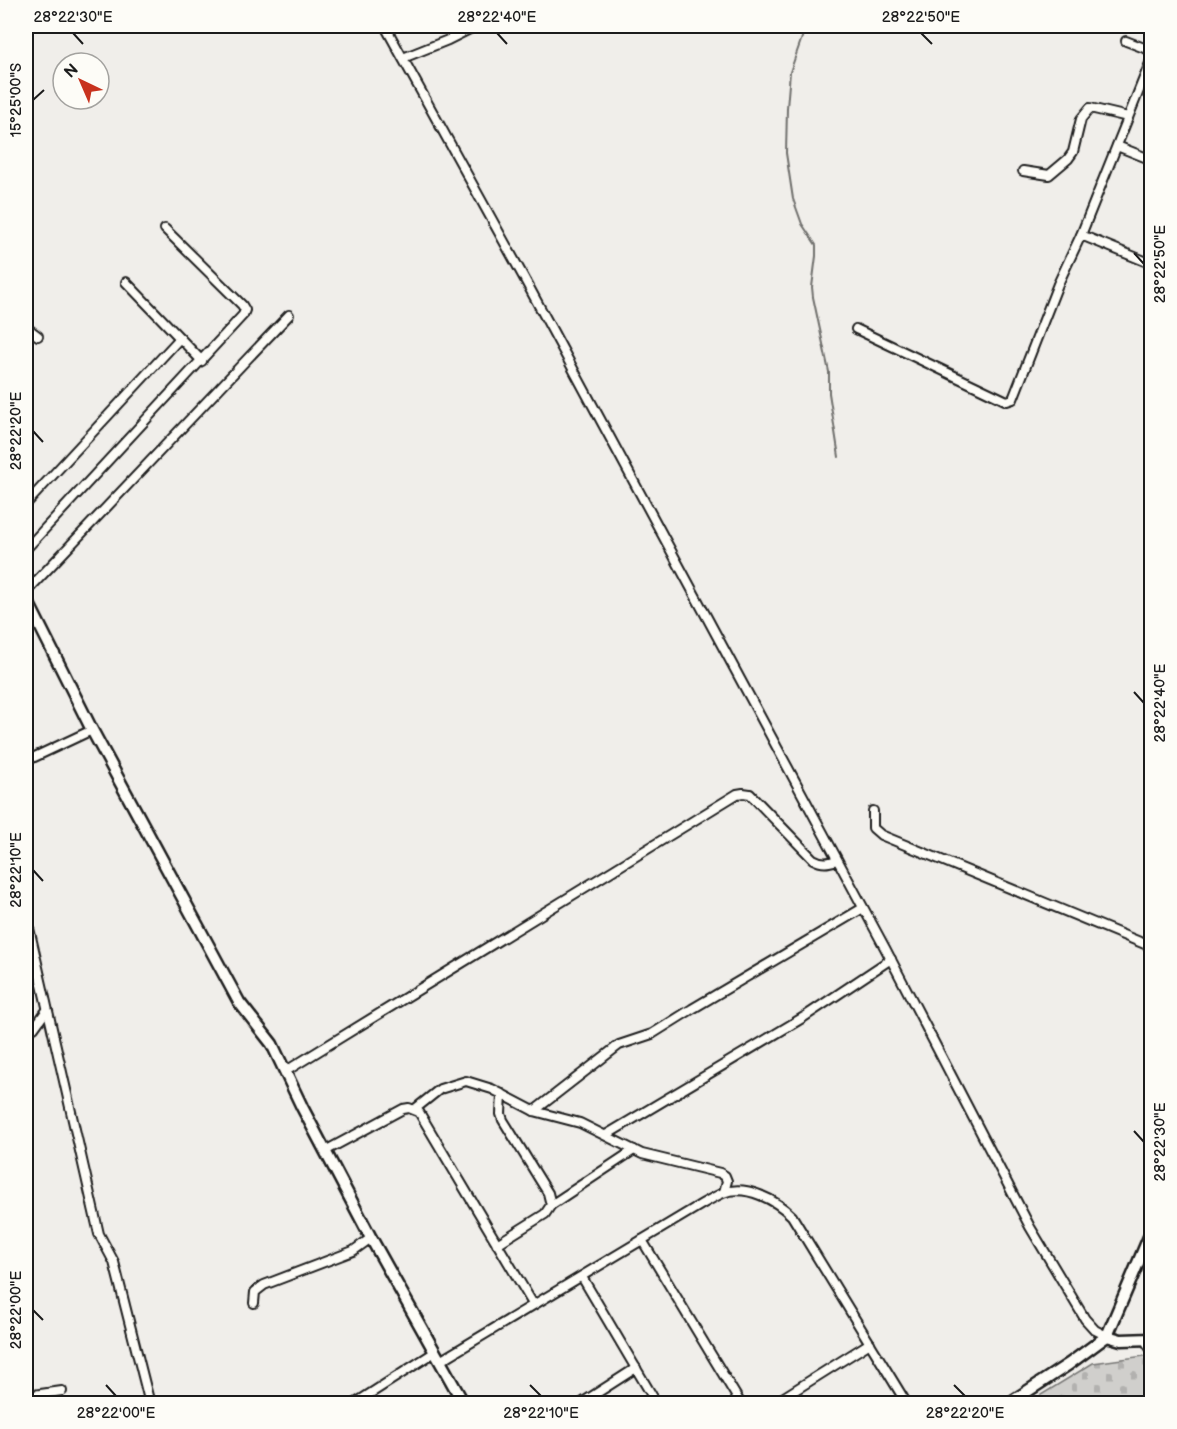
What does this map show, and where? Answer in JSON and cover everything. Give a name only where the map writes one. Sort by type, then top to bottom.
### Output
[{"type":"street","points":[[385,26],[524,276],[891,959],[1050,1263],[1085,1319],[1095,1330],[1121,1340],[1148,1339],[1152,1351]]},
{"type":"street","points":[[403,58],[476,26]]},
{"type":"street","points":[[1126,41],[1152,51]]},
{"type":"street","points":[[856,328],[1007,400],[1013,399],[1152,58]]},
{"type":"street","points":[[1023,171],[1049,175],[1068,159],[1075,145],[1082,119],[1090,108],[1128,117]]},
{"type":"street","points":[[1117,146],[1152,160]]},
{"type":"street","points":[[26,549],[240,320],[245,310],[165,229]]},
{"type":"street","points":[[1081,235],[1152,264]]},
{"type":"street","points":[[126,282],[202,361]]},
{"type":"street","points":[[26,592],[289,315]]},
{"type":"street","points":[[26,327],[38,336]]},
{"type":"street","points":[[26,504],[180,338]]},
{"type":"street","points":[[26,598],[92,730],[239,1002],[272,1044],[302,1107],[371,1238],[464,1404]]},
{"type":"street","points":[[26,761],[92,730]]},
{"type":"street","points":[[286,1071],[737,794],[750,794],[813,859],[826,863],[837,860]]},
{"type":"street","points":[[873,811],[873,828],[881,835],[1152,947]]},
{"type":"street","points":[[534,1111],[619,1045],[667,1027],[692,1009],[863,908]]},
{"type":"street","points":[[26,915],[99,1234],[114,1262],[150,1404]]},
{"type":"street","points":[[606,1135],[804,1017],[891,959]]},
{"type":"street","points":[[26,1032],[34,1028],[47,1010]]},
{"type":"street","points":[[325,1151],[404,1109],[415,1109],[440,1089],[458,1082],[474,1083],[502,1094],[534,1111],[580,1123],[658,1160],[720,1173],[728,1180],[724,1192]]},
{"type":"street","points":[[502,1094],[503,1120],[548,1193],[551,1205]]},
{"type":"street","points":[[415,1109],[422,1116],[533,1304]]},
{"type":"street","points":[[497,1244],[545,1214],[551,1205],[634,1150]]},
{"type":"street","points":[[354,1404],[582,1276],[724,1192],[734,1191],[753,1193],[788,1212],[907,1404]]},
{"type":"street","points":[[1008,1404],[1107,1336],[1152,1230]]},
{"type":"street","points":[[254,1303],[255,1292],[264,1285],[353,1251],[371,1238]]},
{"type":"street","points":[[642,1240],[741,1404]]},
{"type":"street","points":[[582,1276],[657,1404]]},
{"type":"street","points":[[773,1404],[870,1343]]},
{"type":"street","points":[[580,1404],[636,1368]]},
{"type":"street","points":[[26,1396],[62,1391]]},
{"type":"green space","points":[[1151,1355],[1151,1403],[1028,1403],[1093,1363]]},
{"type":"waterway","points":[[806,26],[790,72],[786,153],[793,199],[802,224],[816,245],[813,297],[829,372],[829,393],[839,457]]}]
